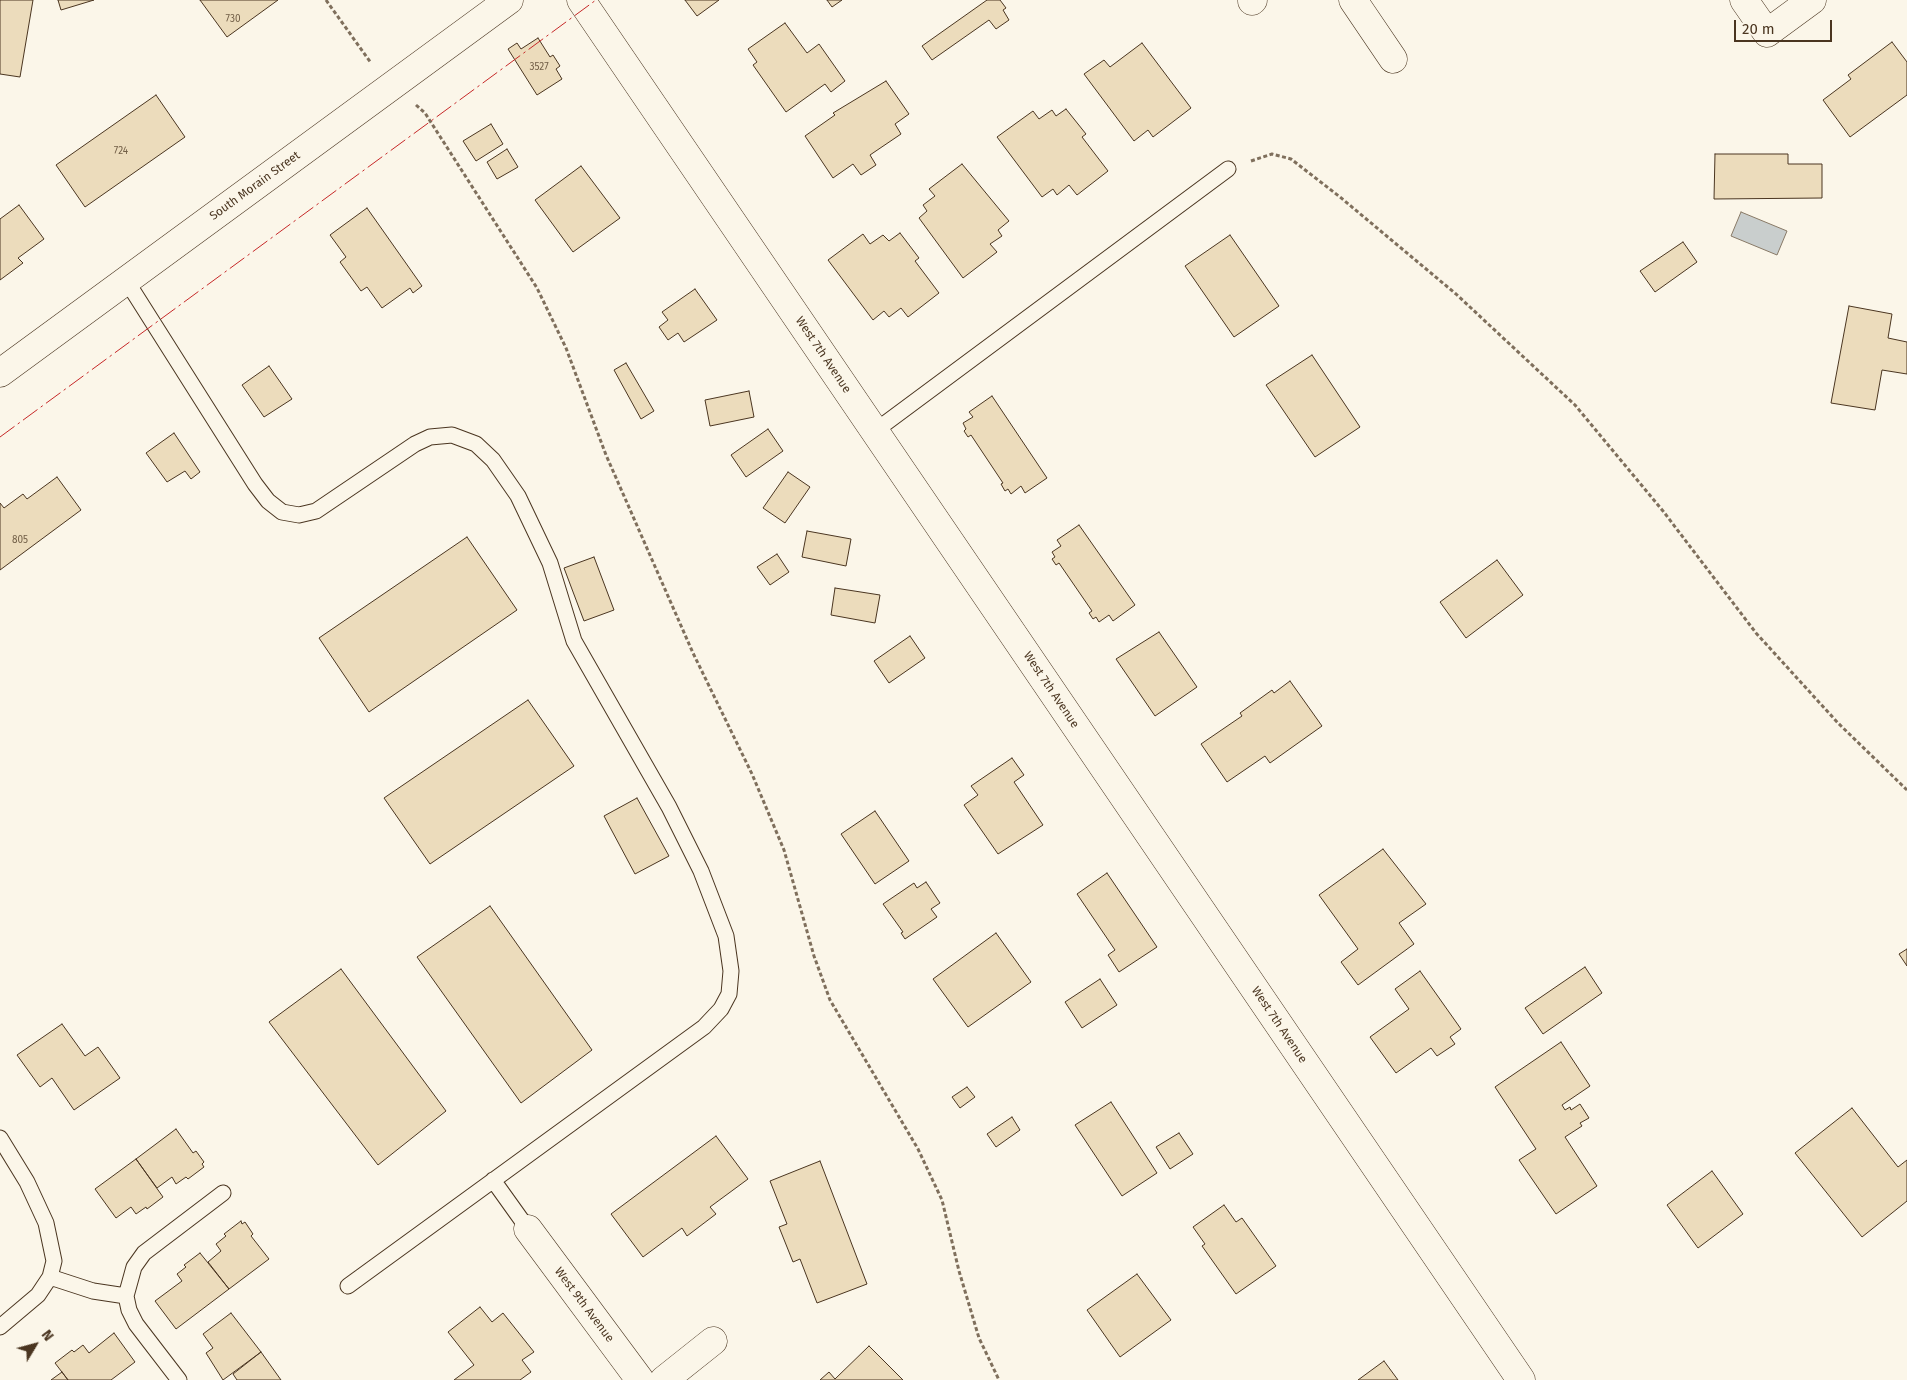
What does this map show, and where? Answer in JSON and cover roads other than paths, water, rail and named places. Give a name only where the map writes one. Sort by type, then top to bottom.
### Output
[{"type":"street","name":"South Morain Street","points":[[0,372],[509,0]]},
{"type":"street","name":"West 7th Avenue","points":[[581,0],[1521,1380]]},
{"type":"street","points":[[1353,0],[1393,59]]},
{"type":"street","points":[[1744,0],[1767,33],[1812,0]]},
{"type":"street","name":"West 9th Avenue","points":[[528,1229],[640,1380]]},
{"type":"street","points":[[664,1380],[713,1341]]},
{"type":"lane","points":[[875,431],[1228,169]]},
{"type":"lane","points":[[126,280],[256,484],[268,501],[282,512],[299,515],[316,511],[415,444],[430,437],[452,435],[476,444],[493,460],[518,496],[550,563],[574,640],[669,807],[701,871],[726,936],[731,971],[729,994],[721,1009],[704,1027],[348,1286]]},
{"type":"lane","points":[[0,1138],[27,1182],[46,1223],[54,1261],[50,1277],[38,1295],[0,1327]]},
{"type":"lane","points":[[493,1180],[528,1229]]},
{"type":"lane","points":[[179,1380],[136,1324],[129,1310],[126,1296],[134,1267],[144,1254],[223,1193]]},
{"type":"lane","points":[[50,1277],[93,1291],[126,1296]]}]
